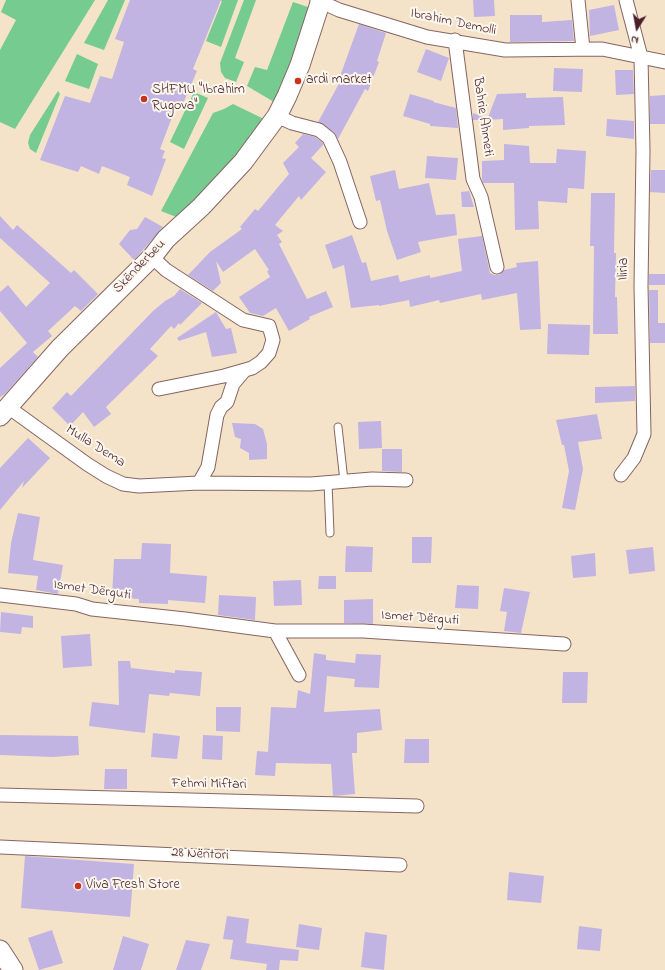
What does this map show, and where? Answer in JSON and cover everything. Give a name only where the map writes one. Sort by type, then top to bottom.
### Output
[{"type":"main road","name":"Skënderbeu","points":[[4,411],[60,348],[152,257],[166,239],[201,207],[243,162],[277,116],[300,64],[320,1]]},
{"type":"main road","points":[[0,950],[13,970]]},
{"type":"street","points":[[578,0],[583,49]]},
{"type":"street","points":[[626,0],[641,57]]},
{"type":"street","name":"Ibrahim Demolli","points":[[320,1],[339,10],[427,37],[455,40],[505,50],[602,49],[665,62]]},
{"type":"street","name":"Bahrie Ahmeti","points":[[455,40],[473,179],[481,197],[497,267]]},
{"type":"street","name":"Iliria","points":[[621,475],[634,458],[644,434],[641,286],[643,151],[641,57]]},
{"type":"street","points":[[277,116],[292,123],[319,130],[329,138],[340,162],[360,222]]},
{"type":"street","points":[[152,257],[166,270],[243,320],[269,326],[273,340],[269,353],[261,362],[244,371],[159,389]]},
{"type":"street","points":[[198,483],[208,467],[217,415],[221,407],[227,402],[233,384],[244,371]]},
{"type":"street","name":"Mulla Dema","points":[[4,411],[106,476],[124,484],[139,486],[198,483],[328,483],[344,481],[406,480]]},
{"type":"street","name":"Ismet Dërguti","points":[[0,595],[76,604],[92,609],[185,618],[275,631],[363,631],[564,644]]},
{"type":"street","points":[[275,631],[299,675]]},
{"type":"street","name":"Fehmi Miftari","points":[[0,796],[168,801],[213,799],[258,802],[417,806]]},
{"type":"street","name":"28 Nëntori","points":[[0,848],[400,865]]},
{"type":"lane","points":[[338,427],[344,481]]},
{"type":"lane","points":[[328,483],[330,533]]},
{"type":"green space","points":[[6,0],[95,0],[15,129],[0,122],[0,50],[16,20],[1,12]]},
{"type":"green space","points":[[108,0],[125,0],[104,50],[84,43]]},
{"type":"green space","points":[[220,0],[238,0],[221,47],[206,41],[222,1]]},
{"type":"green space","points":[[244,0],[256,0],[235,58],[244,62],[236,82],[225,78],[221,72],[220,63]]},
{"type":"green space","points":[[293,2],[314,9],[274,102],[247,86],[255,67],[267,70]]},
{"type":"green space","points":[[77,54],[98,64],[89,89],[65,81]]},
{"type":"green space","points":[[58,91],[60,94],[36,153],[30,149],[28,143],[30,135]]},
{"type":"green space","points":[[194,92],[208,98],[184,149],[170,142]]},
{"type":"green space","points":[[233,104],[266,120],[184,220],[161,211],[213,113]]},
{"type":"building","name":"SHFMU \"Ibrahim Rugova\"","points":[[130,0],[221,0],[193,69],[197,71],[182,106],[177,104],[160,149],[165,151],[162,158],[166,159],[152,196],[127,185],[130,177],[102,166],[99,174],[81,166],[78,172],[40,160],[65,96],[90,103],[100,76],[112,79],[124,42],[115,39]]},
{"type":"building","points":[[473,0],[494,0],[495,16],[474,17]]},
{"type":"building","points":[[614,5],[619,30],[590,36],[589,10]]},
{"type":"building","points":[[510,15],[542,15],[542,22],[572,20],[574,41],[510,42]]},
{"type":"building","points":[[359,24],[386,33],[377,61],[379,62],[368,91],[365,89],[338,139],[334,132],[318,122],[341,80],[339,79]]},
{"type":"building","points":[[426,49],[449,58],[441,81],[417,72]]},
{"type":"building","points":[[554,68],[583,69],[582,92],[553,91]]},
{"type":"building","points":[[615,70],[633,70],[634,94],[616,95]]},
{"type":"building","points":[[526,93],[526,98],[563,97],[565,125],[529,126],[529,128],[503,130],[503,119],[487,120],[497,94]]},
{"type":"building","points":[[410,94],[456,108],[458,128],[430,126],[430,124],[403,116]]},
{"type":"building","points":[[665,95],[665,124],[650,124],[650,96]]},
{"type":"building","points":[[473,113],[487,118],[486,120],[473,120]]},
{"type":"building","points":[[607,119],[634,121],[634,139],[606,136]]},
{"type":"building","points":[[303,134],[315,137],[323,143],[323,145],[311,158],[326,172],[301,200],[299,196],[275,225],[283,231],[277,235],[282,242],[279,244],[307,299],[326,291],[333,307],[309,317],[310,319],[289,331],[276,308],[263,316],[250,313],[239,297],[270,277],[267,271],[269,270],[255,249],[223,272],[216,261],[221,283],[213,291],[188,275],[210,252],[242,229],[240,227],[255,209],[258,211],[289,174],[283,163],[299,147],[295,143]]},
{"type":"building","points":[[504,144],[529,146],[530,163],[556,163],[557,149],[586,151],[584,189],[568,188],[567,203],[538,201],[539,229],[515,230],[514,183],[483,183],[482,161],[504,160]]},
{"type":"building","points":[[427,156],[458,158],[456,180],[425,178]]},
{"type":"building","points":[[395,170],[399,189],[429,183],[436,215],[455,214],[457,235],[418,242],[421,252],[397,260],[387,231],[380,200],[376,201],[370,176]]},
{"type":"building","points":[[651,170],[665,170],[665,193],[650,192]]},
{"type":"building","points":[[469,191],[474,207],[462,207],[461,192]]},
{"type":"building","points":[[591,193],[615,193],[614,253],[616,253],[615,297],[617,297],[618,334],[593,334],[594,246],[590,246]]},
{"type":"building","points":[[0,216],[13,230],[17,225],[71,273],[74,270],[98,294],[81,311],[75,306],[48,331],[52,336],[33,352],[38,357],[5,394],[0,397],[0,368],[27,343],[0,311],[0,292],[8,285],[26,307],[50,283],[0,238]]},
{"type":"building","points":[[145,217],[163,227],[134,260],[119,244],[130,230],[137,229]]},
{"type":"building","points":[[352,235],[362,263],[366,262],[371,281],[398,275],[400,282],[430,275],[430,278],[462,271],[458,239],[482,236],[490,273],[499,275],[504,270],[517,267],[516,263],[538,261],[541,329],[520,330],[517,293],[482,300],[481,294],[440,303],[439,300],[410,307],[409,300],[379,306],[351,308],[344,265],[333,269],[325,245]]},
{"type":"building","points":[[649,274],[665,274],[665,285],[649,285]]},
{"type":"building","points":[[180,289],[202,303],[180,325],[179,323],[174,329],[171,326],[150,349],[158,356],[106,407],[111,414],[94,427],[83,412],[70,426],[52,408],[67,392],[71,396],[153,311],[174,296]]},
{"type":"building","points":[[649,290],[658,290],[658,323],[665,323],[665,343],[650,343]]},
{"type":"building","points":[[216,312],[226,329],[231,328],[237,353],[212,357],[206,332],[179,341],[177,338]]},
{"type":"building","points":[[548,324],[590,325],[589,355],[547,354]]},
{"type":"building","points":[[635,386],[635,401],[595,403],[595,387]]},
{"type":"building","points":[[597,414],[602,439],[578,442],[583,469],[575,510],[562,508],[569,471],[564,445],[562,445],[556,420]]},
{"type":"building","points":[[381,421],[382,448],[359,449],[358,422]]},
{"type":"building","points":[[232,423],[255,424],[263,429],[267,444],[267,459],[249,460],[249,453],[240,448],[241,439],[235,437]]},
{"type":"building","points":[[28,438],[50,458],[22,488],[24,481],[0,510],[0,468]]},
{"type":"building","points":[[382,449],[402,449],[402,472],[382,471]]},
{"type":"building","points":[[18,513],[40,517],[33,560],[63,565],[58,594],[36,590],[38,576],[8,573],[11,543]]},
{"type":"building","points":[[412,537],[432,537],[431,563],[412,563]]},
{"type":"building","points":[[142,543],[171,544],[170,573],[207,576],[205,603],[168,600],[168,604],[139,603],[139,599],[112,597],[114,559],[141,559]]},
{"type":"building","points":[[346,546],[373,547],[372,572],[345,572]]},
{"type":"building","points":[[653,547],[655,571],[629,574],[626,550]]},
{"type":"building","points":[[595,553],[596,576],[573,578],[571,556]]},
{"type":"building","points":[[319,576],[336,576],[336,589],[318,589]]},
{"type":"building","points":[[301,580],[302,605],[274,606],[273,581]]},
{"type":"building","points":[[457,585],[479,586],[478,609],[455,608]]},
{"type":"building","points":[[504,588],[530,592],[521,633],[504,631],[507,612],[500,611]]},
{"type":"building","points":[[219,595],[256,597],[255,620],[218,615]]},
{"type":"building","points":[[373,599],[373,624],[344,623],[344,600]]},
{"type":"building","points":[[1,612],[33,616],[33,628],[22,627],[21,634],[0,632]]},
{"type":"building","points":[[90,634],[92,666],[63,668],[61,636]]},
{"type":"building","points":[[314,653],[326,655],[326,660],[355,663],[356,654],[381,655],[379,688],[354,687],[355,679],[327,676],[324,712],[380,709],[382,730],[357,733],[357,753],[352,753],[355,794],[333,796],[331,764],[276,763],[275,776],[255,775],[257,751],[268,752],[271,707],[296,708],[298,690],[310,694]]},
{"type":"building","points":[[118,661],[130,661],[131,668],[175,673],[175,670],[202,672],[200,696],[170,693],[169,696],[149,694],[145,733],[89,726],[92,702],[119,705]]},
{"type":"building","points":[[563,672],[588,672],[587,703],[562,703]]},
{"type":"building","points":[[216,707],[241,707],[240,732],[216,731]]},
{"type":"building","points":[[153,733],[180,736],[177,759],[151,757]]},
{"type":"building","points":[[0,735],[78,736],[79,755],[53,757],[0,755]]},
{"type":"building","points":[[203,735],[223,736],[222,760],[202,759]]},
{"type":"building","points":[[405,739],[429,739],[429,763],[404,763]]},
{"type":"building","points":[[105,769],[127,769],[127,789],[104,789]]},
{"type":"building","name":"Viva Fresh Store","points":[[25,856],[134,864],[130,917],[21,908]]},
{"type":"building","points":[[509,872],[544,876],[541,903],[507,900]]},
{"type":"building","points":[[227,916],[249,919],[246,943],[299,950],[298,961],[280,960],[279,970],[266,970],[267,964],[230,959],[233,940],[223,939]]},
{"type":"building","points":[[299,924],[322,928],[319,950],[296,947]]},
{"type":"building","points":[[579,926],[602,929],[600,951],[577,949]]},
{"type":"building","points":[[52,930],[63,963],[39,970],[28,938]]},
{"type":"building","points":[[365,932],[387,935],[384,970],[361,967]]},
{"type":"building","points":[[123,936],[149,944],[141,970],[113,970]]},
{"type":"building","points":[[186,940],[210,944],[201,970],[176,970]]},
{"type":"place","name":"ardi market","points":[[298,81]]},
{"type":"place","name":"SHFMU \"Ibrahim Rugova\"","points":[[144,99]]},
{"type":"place","name":"Viva Fresh Store","points":[[78,886]]}]
